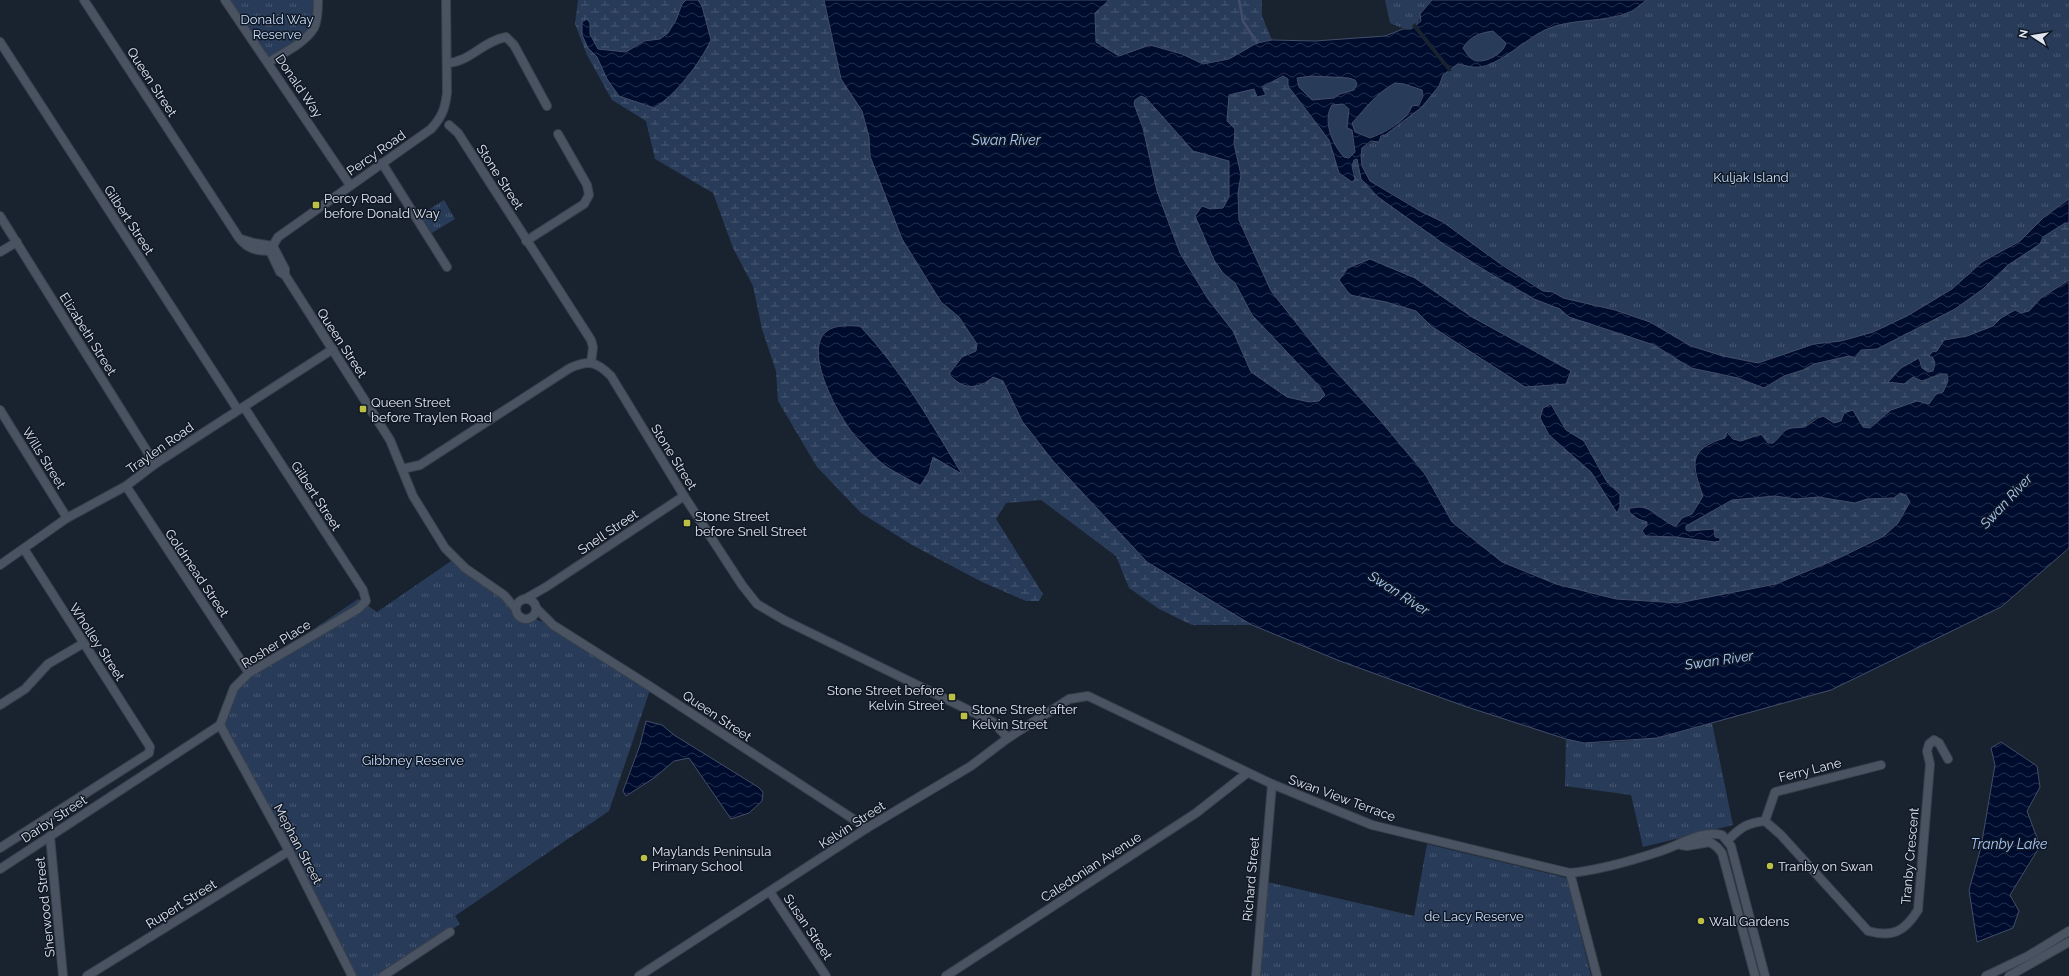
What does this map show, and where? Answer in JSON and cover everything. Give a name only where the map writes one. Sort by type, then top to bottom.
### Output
[{"type":"street","name":"Queen Street","points":[[84,0],[239,238],[272,248],[285,269],[285,275],[390,440],[416,501],[450,553],[465,568],[504,595],[516,609]]},
{"type":"street","name":"Donald Way","points":[[225,0],[269,62],[350,185]]},
{"type":"street","points":[[269,62],[303,39],[314,28],[318,13],[318,0]]},
{"type":"street","points":[[446,0],[446,63],[462,61],[495,39],[506,37],[514,45],[547,106]]},
{"type":"street","name":"Gilbert Street","points":[[0,42],[241,408],[363,590],[366,600]]},
{"type":"street","name":"Percy Road","points":[[272,248],[278,237],[350,185],[432,129],[441,118],[446,100],[446,63]]},
{"type":"street","name":"Stone Street","points":[[450,125],[458,133],[591,340],[593,347],[591,363],[602,367],[610,376],[684,496],[742,585],[757,604],[784,620],[993,722],[1008,738]]},
{"type":"street","points":[[526,240],[584,204],[589,195],[587,185],[558,134]]},
{"type":"street","points":[[382,163],[447,268]]},
{"type":"street","name":"Elizabeth Street","points":[[0,216],[155,464]]},
{"type":"street","points":[[0,252],[17,242]]},
{"type":"street","name":"Traylen Road","points":[[0,565],[67,518],[126,486],[155,464],[333,349]]},
{"type":"street","points":[[402,469],[420,465],[570,368],[582,363],[591,363]]},
{"type":"street","name":"Wills Street","points":[[0,410],[67,518]]},
{"type":"street","name":"Goldmead Street","points":[[126,486],[249,673]]},
{"type":"street","name":"Snell Street","points":[[523,600],[546,587],[684,496]]},
{"type":"street","name":"Wholley Street","points":[[24,549],[150,747]]},
{"type":"street","name":"Snell Street","points":[[536,606],[546,587]]},
{"type":"street","name":"Queen Street","points":[[504,595],[523,600]]},
{"type":"street","points":[[529,599],[536,606],[531,618],[521,618],[516,609],[523,600],[529,599]]},
{"type":"street","name":"Rosher Place","points":[[220,725],[234,688],[249,673],[358,609],[366,600]]},
{"type":"street","name":"Queen Street","points":[[536,606],[553,625]]},
{"type":"street","name":"Queen Street","points":[[531,618],[553,625],[652,687],[867,828]]},
{"type":"street","points":[[0,705],[25,689],[48,664],[84,643]]},
{"type":"street","name":"Kelvin Street","points":[[639,976],[867,828],[971,766],[1008,738],[1070,699],[1079,697]]},
{"type":"street","name":"Swan View Terrace","points":[[1079,697],[1094,699],[1247,773],[1372,825],[1570,873],[1589,871],[1681,845],[1687,846],[1710,842],[1714,844],[1722,853],[1732,890]]},
{"type":"street","name":"Darby Street","points":[[0,869],[220,725]]},
{"type":"street","name":"Mephan Street","points":[[220,725],[289,852],[352,976]]},
{"type":"street","name":"Tranby Crescent","points":[[1765,822],[1781,835],[1868,931],[1879,934],[1893,933],[1904,928],[1918,910],[1930,764],[1927,751],[1929,744],[1934,740],[1939,743],[1948,759]]},
{"type":"street","name":"Darby Street","points":[[0,848],[149,753],[150,747]]},
{"type":"street","name":"Ferry Lane","points":[[1765,822],[1775,792],[1881,765]]},
{"type":"street","name":"Caledonian Avenue","points":[[946,976],[1196,812],[1247,773]]},
{"type":"street","points":[[112,776],[120,790]]},
{"type":"street","name":"Richard Street","points":[[1256,976],[1272,784]]},
{"type":"street","points":[[1765,822],[1750,823],[1725,837],[1742,887],[1765,976]]},
{"type":"street","name":"Swan View Terrace","points":[[1681,845],[1685,841],[1715,833],[1725,837]]},
{"type":"street","name":"Sherwood Street","points":[[50,836],[63,976]]},
{"type":"street","name":"Rupert Street","points":[[86,976],[289,852]]},
{"type":"street","points":[[1570,873],[1597,976]]},
{"type":"street","points":[[1742,887],[1732,890],[1754,973],[1763,967]]},
{"type":"street","name":"Susan Street","points":[[770,892],[826,976]]},
{"type":"street","points":[[1986,976],[2000,973],[2069,931]]},
{"type":"street","points":[[383,976],[450,932]]},
{"type":"street","points":[[2009,976],[2069,942]]},
{"type":"green space","name":"Donald Way Reserve","points":[[226,0],[318,0],[314,21],[309,29],[296,44],[272,64]]},
{"type":"green space","points":[[578,0],[824,0],[841,79],[862,111],[869,137],[870,157],[941,302],[959,317],[977,344],[976,351],[962,357],[949,374],[983,385],[993,377],[1003,381],[1022,421],[1053,461],[1147,562],[1252,625],[1192,625],[1159,609],[1129,588],[1116,556],[1041,500],[1006,503],[996,519],[1043,594],[1039,601],[1026,601],[982,582],[912,545],[861,513],[817,467],[778,401],[776,371],[762,329],[753,286],[733,248],[713,193],[655,159],[646,121],[612,100],[587,55],[575,24]]},
{"type":"green space","points":[[1109,0],[1262,0],[1262,16],[1272,40],[1257,43],[1229,59],[1203,64],[1182,54],[1150,45],[1119,56],[1096,42],[1095,13]]},
{"type":"green space","points":[[1385,0],[1432,0],[1426,6],[1417,24],[1414,27],[1409,28],[1390,23]]},
{"type":"green space","name":"Kuljak Island","points":[[1647,0],[2069,0],[2069,199],[2044,217],[2020,241],[1982,262],[1952,289],[1907,316],[1873,332],[1841,341],[1814,344],[1758,363],[1723,356],[1691,346],[1650,322],[1615,310],[1563,298],[1553,292],[1543,291],[1411,205],[1370,181],[1362,166],[1362,148],[1385,135],[1403,122],[1439,86],[1443,75],[1458,64],[1474,67],[1487,65],[1504,57],[1545,30],[1566,23],[1611,18],[1622,15],[1632,11]]},
{"type":"green space","points":[[1493,31],[1506,43],[1501,52],[1492,58],[1480,61],[1467,55],[1463,48],[1472,38],[1480,34]]},
{"type":"green space","points":[[1283,76],[1288,79],[1288,86],[1329,140],[1339,173],[1352,182],[1355,174],[1352,166],[1354,160],[1357,159],[1361,179],[1378,197],[1445,245],[1534,299],[1560,309],[1569,317],[1654,345],[1691,368],[1738,378],[1764,388],[1784,376],[1803,370],[1814,364],[1849,356],[1861,350],[1877,349],[1955,309],[1983,289],[2008,265],[2040,244],[2043,237],[2065,223],[2069,223],[2069,280],[2041,298],[2029,311],[2001,318],[1993,326],[1967,336],[1944,340],[1937,351],[1930,356],[1934,358],[1935,363],[1933,371],[1928,372],[1922,368],[1919,358],[1901,368],[1889,382],[1913,377],[1922,381],[1941,374],[1947,374],[1948,381],[1943,392],[1936,394],[1929,404],[1917,401],[1891,410],[1870,428],[1841,421],[1834,423],[1823,416],[1815,418],[1804,427],[1788,429],[1780,439],[1773,443],[1753,439],[1736,440],[1728,432],[1725,438],[1707,444],[1700,451],[1694,471],[1703,496],[1692,514],[1682,518],[1677,526],[1667,522],[1645,508],[1631,508],[1638,519],[1647,522],[1646,536],[1675,537],[1715,542],[1718,537],[1715,537],[1714,529],[1689,531],[1686,530],[1686,525],[1732,500],[1775,496],[1796,499],[1818,497],[1855,503],[1867,499],[1894,498],[1900,493],[1906,495],[1910,502],[1898,523],[1884,536],[1839,558],[1776,584],[1678,603],[1616,599],[1556,584],[1502,562],[1452,522],[1425,474],[1379,419],[1324,358],[1271,291],[1239,220],[1238,193],[1241,175],[1234,144],[1235,129],[1227,121],[1228,95],[1254,89],[1257,97],[1262,88]]},
{"type":"green space","points":[[1312,76],[1349,78],[1355,80],[1358,84],[1355,90],[1340,94],[1334,98],[1312,100],[1299,87],[1297,78]]},
{"type":"green space","points":[[1395,83],[1404,84],[1422,90],[1422,98],[1418,105],[1404,119],[1385,131],[1370,138],[1355,132],[1352,123],[1376,96]]},
{"type":"green space","points":[[1141,96],[1146,98],[1193,151],[1229,161],[1229,197],[1223,208],[1210,209],[1223,273],[1235,283],[1252,315],[1320,387],[1325,395],[1319,401],[1309,402],[1287,397],[1251,372],[1233,331],[1208,300],[1180,253],[1157,191],[1143,128],[1134,104],[1135,100]]},
{"type":"green space","points":[[1343,104],[1350,113],[1347,125],[1352,130],[1355,152],[1349,158],[1344,157],[1336,146],[1330,132],[1328,118],[1332,105]]},
{"type":"green space","points":[[444,200],[455,219],[432,233],[420,215]]},
{"type":"green space","name":"Gibbney Reserve","points":[[454,559],[518,603],[516,620],[531,618],[553,625],[651,687],[609,811],[455,916],[460,924],[383,976],[352,976],[220,725],[234,688],[249,673],[358,599],[377,612]]},
{"type":"green space","points":[[1712,723],[1733,825],[1643,847],[1631,795],[1565,786],[1566,739],[1602,743],[1621,742],[1639,740]]},
{"type":"green space","name":"de Lacy Reserve","points":[[1427,844],[1567,878],[1591,976],[1256,976],[1263,881],[1414,916]]},
{"type":"water","points":[[686,0],[698,0],[702,6],[711,40],[701,58],[679,87],[654,108],[619,96],[607,79],[597,57],[588,48],[582,35],[582,22],[587,19],[590,23],[590,34],[598,49],[626,52],[644,41],[660,39],[668,33],[676,20],[682,4]]},
{"type":"water","name":"Swan River","points":[[824,0],[1109,0],[1095,13],[1096,42],[1119,56],[1150,45],[1182,54],[1203,64],[1229,59],[1257,43],[1272,40],[1315,41],[1385,36],[1403,29],[1411,29],[1421,21],[1420,14],[1432,0],[1647,0],[1632,11],[1622,15],[1611,18],[1566,23],[1545,30],[1495,62],[1487,65],[1474,67],[1458,64],[1443,75],[1439,86],[1422,107],[1385,135],[1381,136],[1379,142],[1371,141],[1362,148],[1362,166],[1370,181],[1422,212],[1443,222],[1502,265],[1543,291],[1553,292],[1563,298],[1615,310],[1650,322],[1691,346],[1723,356],[1758,363],[1814,344],[1841,341],[1873,332],[1907,316],[1952,289],[1982,262],[2020,241],[2044,217],[2069,199],[2069,223],[2065,223],[2043,237],[2040,244],[2008,265],[1983,289],[1955,309],[1877,349],[1861,350],[1855,358],[1849,356],[1814,364],[1803,370],[1784,376],[1764,388],[1738,378],[1691,368],[1654,345],[1569,317],[1560,309],[1534,299],[1445,245],[1378,197],[1361,179],[1357,159],[1354,160],[1352,166],[1355,179],[1352,182],[1339,173],[1329,140],[1288,86],[1288,79],[1283,76],[1262,87],[1266,95],[1257,97],[1254,89],[1229,95],[1227,121],[1235,129],[1234,144],[1241,175],[1238,193],[1239,220],[1271,291],[1324,358],[1379,419],[1425,474],[1452,522],[1502,562],[1556,584],[1616,599],[1678,603],[1776,584],[1839,558],[1884,536],[1898,523],[1910,502],[1906,495],[1900,493],[1894,498],[1867,499],[1855,503],[1818,497],[1796,499],[1775,496],[1732,500],[1686,526],[1686,530],[1689,531],[1714,529],[1715,537],[1720,538],[1720,541],[1715,542],[1675,537],[1646,536],[1642,531],[1647,525],[1647,522],[1638,519],[1629,512],[1630,508],[1645,508],[1676,526],[1682,518],[1692,514],[1703,496],[1695,467],[1698,453],[1704,447],[1713,442],[1725,438],[1727,432],[1733,439],[1741,441],[1761,434],[1768,443],[1773,443],[1786,430],[1804,427],[1823,416],[1834,423],[1841,421],[1844,413],[1853,410],[1863,427],[1870,428],[1891,410],[1917,401],[1929,404],[1936,394],[1943,392],[1948,381],[1947,374],[1941,374],[1922,381],[1913,377],[1904,384],[1888,382],[1901,368],[1919,358],[1922,368],[1928,372],[1933,371],[1935,363],[1933,358],[1929,356],[1932,352],[1937,351],[1944,340],[1967,336],[1993,326],[2001,318],[2015,310],[2021,313],[2029,311],[2041,298],[2069,280],[2069,548],[2001,607],[1831,690],[1657,738],[1584,743],[1566,739],[1464,706],[1340,661],[1252,625],[1147,562],[1053,461],[1022,421],[1003,381],[993,377],[982,384],[970,386],[959,383],[949,374],[962,357],[976,351],[977,344],[959,317],[941,302],[902,239],[870,156],[869,137],[862,111],[841,79]],"holes":[[[1493,31],[1506,43],[1505,47],[1495,56],[1486,60],[1477,61],[1472,59],[1463,48],[1472,38],[1480,34]],[[1312,76],[1349,78],[1355,80],[1357,84],[1354,90],[1340,94],[1334,98],[1312,100],[1299,87],[1297,78]],[[1395,83],[1404,84],[1422,90],[1423,96],[1419,105],[1412,106],[1405,117],[1382,133],[1370,138],[1355,132],[1352,123],[1372,101]],[[1141,96],[1146,98],[1193,151],[1229,161],[1229,197],[1223,208],[1210,209],[1202,206],[1195,216],[1214,260],[1223,273],[1235,283],[1252,315],[1320,387],[1325,395],[1319,401],[1309,402],[1287,397],[1251,372],[1233,331],[1208,299],[1180,253],[1157,191],[1143,128],[1134,104],[1135,100]],[[1343,104],[1349,109],[1347,128],[1352,130],[1355,152],[1349,158],[1344,157],[1340,152],[1330,132],[1328,118],[1332,105]]]},
{"type":"water","points":[[1370,259],[1415,278],[1472,317],[1571,371],[1566,384],[1525,387],[1431,326],[1416,311],[1386,302],[1350,295],[1339,280],[1348,268]]},
{"type":"water","points":[[860,326],[902,378],[962,474],[933,457],[929,472],[920,486],[881,463],[857,438],[841,416],[826,385],[821,368],[818,353],[820,340],[827,331],[835,327]]},
{"type":"water","points":[[1551,404],[1566,430],[1584,441],[1607,482],[1620,494],[1620,507],[1617,513],[1591,472],[1549,435],[1540,418],[1543,408]]},
{"type":"water","points":[[646,721],[662,725],[674,735],[758,787],[763,792],[762,801],[749,813],[731,819],[689,758],[674,761],[654,778],[626,796],[623,791],[640,745]]},
{"type":"water","name":"Tranby Lake","points":[[2001,742],[2037,766],[2040,787],[2027,811],[2040,846],[2010,895],[2019,911],[2013,928],[1977,942],[1969,890],[1981,847],[1995,765],[1991,748]]},
{"type":"pier","points":[[1415,23],[1452,70],[1449,72],[1412,26]]},
{"type":"waterway","points":[[1239,0],[1243,21],[1257,43]]},
{"type":"place","name":"Percy Road before Donald Way","points":[[316,205]]},
{"type":"place","name":"Queen Street before Traylen Road","points":[[363,409]]},
{"type":"place","name":"Stone Street before Snell Street","points":[[687,523]]},
{"type":"place","name":"Stone Street before Kelvin Street","points":[[952,697]]},
{"type":"place","name":"Stone Street after Kelvin Street","points":[[964,716]]},
{"type":"place","name":"Maylands Peninsula Primary School","points":[[644,858]]},
{"type":"place","name":"Tranby on Swan","points":[[1770,866]]},
{"type":"place","name":"Wall Gardens","points":[[1701,921]]}]
